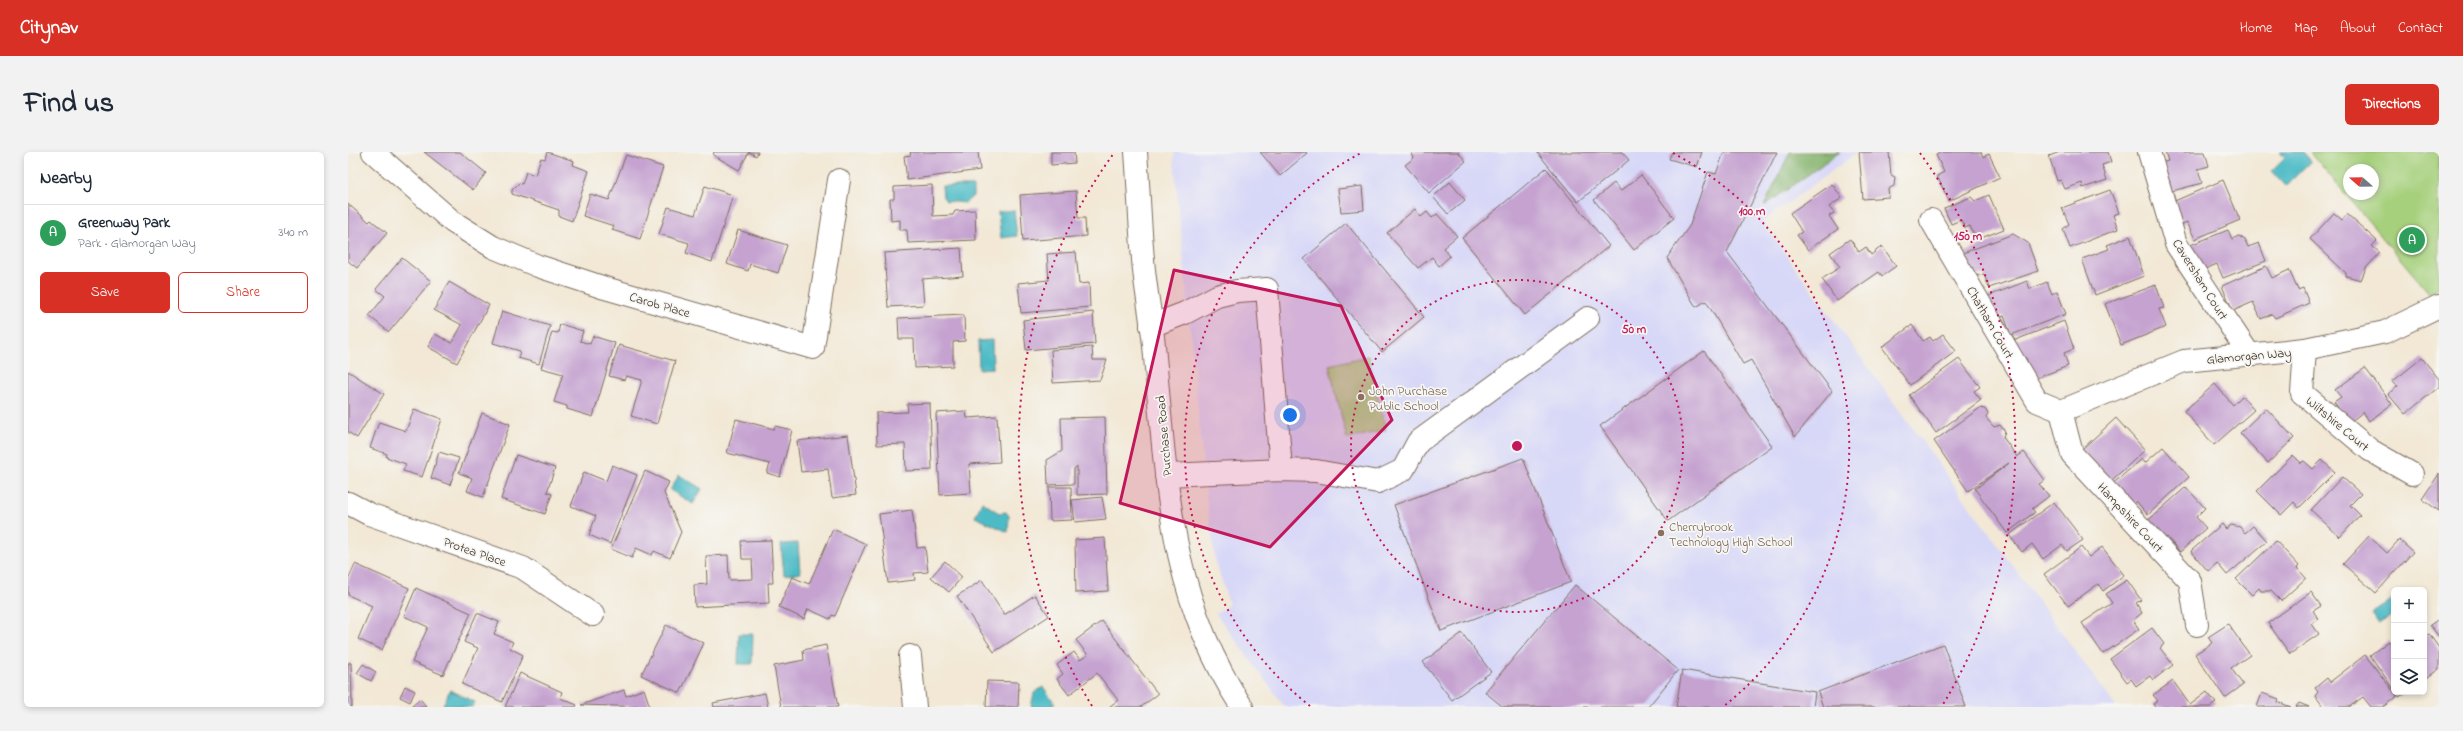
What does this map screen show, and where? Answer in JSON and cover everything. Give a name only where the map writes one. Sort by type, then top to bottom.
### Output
[{"type":"street","name":"Carob Place","points":[[373,152],[453,222],[493,247],[538,266],[605,288],[814,348],[839,180]]},
{"type":"street","name":"Purchase Road","points":[[1136,152],[1144,268],[1152,326],[1172,523],[1182,575],[1195,616],[1226,683],[1242,707]]},
{"type":"street","name":"Caversham Court","points":[[2149,152],[2176,244],[2249,354]]},
{"type":"street","name":"Chatham Court","points":[[1932,220],[2037,402],[2061,411]]},
{"type":"street","points":[[1152,326],[1185,313],[1217,296],[1237,291],[1267,289],[1281,470]]},
{"type":"street","name":"Glamorgan Way","points":[[2061,411],[2184,361],[2305,350],[2385,332],[2439,306]]},
{"type":"street","points":[[1166,475],[1281,470],[1316,472],[1378,482],[1402,470],[1418,442],[1588,318]]},
{"type":"street","name":"Wiltshire Court","points":[[2305,350],[2302,393],[2370,450],[2412,474]]},
{"type":"street","name":"Hampshire Court","points":[[2061,411],[2072,454],[2190,581],[2197,625]]},
{"type":"street","name":"Protea Place","points":[[348,503],[369,514],[523,568],[593,615]]},
{"type":"street","points":[[910,656],[916,707]]},
{"type":"highlighted area","points":[[1174,270],[1341,306],[1392,420],[1270,547],[1120,503]]},
{"type":"shaded area","points":[[1175,152],[1858,152],[1762,222],[2116,707],[1285,707],[1216,614],[1229,604],[1215,559],[1206,494],[1174,161]]},
{"type":"green space","points":[[1790,152],[1840,152],[1764,206]]},
{"type":"green space","points":[[2310,152],[2439,152],[2439,287],[2430,294],[2351,200],[2379,200],[2379,164],[2343,164],[2343,191]]},
{"type":"green space","points":[[1368,356],[1386,430],[1347,439],[1329,365]]},
{"type":"water","points":[[2280,152],[2303,152],[2311,161],[2286,186],[2272,171],[2285,158]]},
{"type":"water","points":[[942,186],[973,186],[973,196],[965,203],[946,201],[943,197]]},
{"type":"water","points":[[1014,210],[1017,236],[1001,238],[998,212]]},
{"type":"water","points":[[992,340],[993,368],[979,369],[978,341]]},
{"type":"water","points":[[679,475],[702,489],[693,504],[670,490]]},
{"type":"water","points":[[982,502],[999,513],[1006,512],[1009,516],[1008,532],[975,517]]},
{"type":"water","points":[[798,543],[800,573],[784,575],[781,544]]},
{"type":"water","points":[[2391,600],[2391,617],[2379,624],[2371,613]]},
{"type":"water","points":[[739,634],[753,634],[752,664],[738,664]]},
{"type":"water","points":[[1043,687],[1055,703],[1050,707],[1031,707],[1034,693]]},
{"type":"water","points":[[450,690],[475,702],[472,707],[443,705]]},
{"type":"building","points":[[424,152],[460,152],[486,173],[473,190]]},
{"type":"building","points":[[547,152],[574,161],[573,165],[589,171],[572,221],[559,216],[559,210],[512,194],[512,190],[519,183],[522,184],[526,172],[535,175],[541,158],[545,159]]},
{"type":"building","points":[[714,152],[749,152],[739,170],[713,155]]},
{"type":"building","points":[[749,152],[758,152],[756,156]]},
{"type":"building","points":[[910,152],[978,152],[980,170],[907,180],[904,156],[911,155]]},
{"type":"building","points":[[1051,152],[1074,152],[1075,163],[1051,165]]},
{"type":"building","points":[[1260,152],[1306,152],[1307,153],[1280,176]]},
{"type":"building","points":[[1411,152],[1458,152],[1466,161],[1429,193],[1405,165],[1414,158]]},
{"type":"building","points":[[1537,152],[1622,152],[1629,160],[1578,202]]},
{"type":"building","points":[[1672,152],[1702,152],[1697,167],[1669,159]]},
{"type":"building","points":[[1724,152],[1777,152],[1727,252],[1832,391],[1795,437],[1751,360],[1743,364],[1706,301],[1696,307],[1667,258],[1690,225],[1708,172],[1716,174]]},
{"type":"building","points":[[1859,152],[1889,152],[1891,175],[1895,177],[1894,186],[1888,189],[1889,197],[1863,199]]},
{"type":"building","points":[[1942,152],[1981,152],[1983,157],[1989,154],[2000,177],[1949,201],[1937,176],[1944,172],[1936,155]]},
{"type":"building","points":[[2060,152],[2108,152],[2111,162],[2102,165],[2107,180],[2083,188],[2082,183],[2065,189],[2061,180],[2057,181],[2049,156]]},
{"type":"building","points":[[2165,152],[2205,152],[2209,166],[2198,169],[2202,183],[2165,193],[2157,164],[2168,161]]},
{"type":"building","points":[[626,155],[663,167],[640,239],[612,230],[614,226],[583,216],[590,194],[609,200]]},
{"type":"building","points":[[1546,168],[1609,246],[1525,315],[1462,238]]},
{"type":"building","points":[[1641,175],[1674,218],[1634,250],[1594,200],[1614,183],[1621,191]]},
{"type":"building","points":[[2223,180],[2240,220],[2195,239],[2187,222],[2180,225],[2170,203]]},
{"type":"building","points":[[1450,182],[1465,200],[1448,214],[1433,197]]},
{"type":"building","points":[[1832,184],[1842,198],[1829,207],[1834,213],[1829,216],[1838,229],[1808,250],[1797,235],[1802,232],[1790,213]]},
{"type":"building","points":[[932,185],[933,216],[953,215],[955,211],[975,210],[976,240],[908,243],[907,230],[900,230],[900,220],[891,221],[890,199],[894,199],[894,187]]},
{"type":"building","points":[[705,186],[733,195],[712,262],[686,253],[689,243],[659,234],[668,207],[695,215]]},
{"type":"building","points":[[1362,186],[1364,210],[1341,212],[1338,189]]},
{"type":"building","points":[[2110,190],[2119,213],[2113,215],[2118,229],[2070,248],[2063,229],[2069,224],[2062,208]]},
{"type":"building","points":[[1076,191],[1078,218],[1085,218],[1086,236],[1023,241],[1020,195]]},
{"type":"building","points":[[1989,195],[2004,229],[1976,240],[1970,226],[1965,228],[1961,220],[1951,224],[1944,208],[1971,197],[1975,201]]},
{"type":"building","points":[[348,204],[369,222],[371,220],[387,233],[357,268],[348,261]]},
{"type":"building","points":[[1415,209],[1421,217],[1427,212],[1432,218],[1437,214],[1457,236],[1443,248],[1450,256],[1439,266],[1432,257],[1418,268],[1387,233]]},
{"type":"building","points":[[2334,213],[2342,220],[2347,214],[2377,241],[2372,246],[2380,253],[2366,268],[2361,280],[2346,276],[2346,273],[2310,239]]},
{"type":"building","points":[[1346,223],[1424,317],[1382,352],[1304,259]]},
{"type":"building","points":[[738,230],[787,245],[778,273],[750,264],[748,271],[727,264]]},
{"type":"building","points":[[2228,230],[2232,239],[2239,236],[2245,240],[2248,247],[2259,243],[2266,261],[2223,278],[2217,264],[2198,272],[2188,246]]},
{"type":"building","points":[[2013,234],[2028,243],[2038,271],[1989,288],[1984,274],[1975,276],[1972,267],[1969,268],[1963,253]]},
{"type":"building","points":[[2130,236],[2144,276],[2095,295],[2082,259],[2109,249],[2107,245]]},
{"type":"building","points":[[1850,239],[1859,252],[1866,247],[1871,255],[1882,246],[1896,266],[1882,276],[1879,272],[1837,301],[1822,279],[1840,267],[1830,253]]},
{"type":"building","points":[[961,248],[963,276],[922,279],[924,305],[888,307],[884,253]]},
{"type":"building","points":[[1076,252],[1079,284],[1089,283],[1090,307],[1021,313],[1018,283],[1049,280],[1047,254]]},
{"type":"building","points":[[402,258],[431,281],[389,332],[369,316],[385,296],[376,289]]},
{"type":"building","points":[[2266,266],[2272,278],[2289,270],[2298,290],[2303,288],[2309,303],[2275,318],[2272,314],[2261,319],[2253,302],[2233,311],[2222,286]]},
{"type":"building","points":[[2027,281],[2030,289],[2047,282],[2052,294],[2057,291],[2066,314],[2011,335],[2004,316],[1995,319],[1986,297]]},
{"type":"building","points":[[449,282],[489,305],[457,363],[428,347],[435,334],[452,343],[462,325],[434,310]]},
{"type":"building","points":[[2156,285],[2164,308],[2159,309],[2166,327],[2121,345],[2105,304]]},
{"type":"building","points":[[502,311],[550,326],[539,364],[518,358],[520,351],[493,343]]},
{"type":"building","points":[[1093,312],[1095,344],[1026,350],[1023,320]]},
{"type":"building","points":[[964,315],[965,341],[953,342],[953,366],[915,368],[914,339],[899,339],[898,318]]},
{"type":"building","points":[[2064,321],[2074,349],[2064,353],[2068,366],[2034,379],[2026,358],[2020,360],[2013,341]]},
{"type":"building","points":[[560,324],[583,331],[580,341],[590,344],[593,336],[615,343],[593,417],[567,409],[567,406],[554,402],[563,374],[541,368],[552,332],[558,333]]},
{"type":"building","points":[[1912,325],[1923,341],[1930,337],[1933,341],[1943,334],[1956,351],[1910,385],[1882,347]]},
{"type":"building","points":[[619,345],[675,361],[657,424],[631,416],[642,380],[626,376],[624,380],[609,376]]},
{"type":"building","points":[[1092,347],[1093,360],[1107,360],[1100,380],[1053,383],[1051,350]]},
{"type":"building","points":[[1704,351],[1772,446],[1668,521],[1600,426]]},
{"type":"building","points":[[2422,358],[2439,379],[2439,387],[2405,414],[2388,394],[2398,386],[2392,382]]},
{"type":"building","points":[[1959,359],[1980,387],[1974,391],[1981,400],[1936,433],[1909,395]]},
{"type":"building","points":[[2365,368],[2392,404],[2369,421],[2363,412],[2349,423],[2334,402],[2341,397],[2335,390]]},
{"type":"building","points":[[348,371],[384,394],[357,438],[348,432]]},
{"type":"building","points":[[2215,384],[2233,405],[2242,396],[2254,410],[2214,445],[2184,411]]},
{"type":"building","points":[[930,403],[932,470],[906,471],[905,444],[877,445],[876,413],[908,412],[907,404]]},
{"type":"building","points":[[1980,408],[1985,409],[1988,414],[1986,418],[1994,427],[2000,425],[2005,431],[2003,437],[2017,457],[2024,452],[2045,480],[2039,484],[2049,496],[2032,509],[2035,512],[2007,533],[1975,489],[2009,463],[1968,491],[1934,441]]},
{"type":"building","points":[[2266,408],[2294,438],[2268,463],[2240,433]]},
{"type":"building","points":[[414,409],[442,419],[422,477],[403,471],[406,464],[386,457],[387,454],[370,448],[379,422],[406,431]]},
{"type":"building","points":[[966,411],[967,418],[997,416],[1000,462],[969,464],[971,493],[940,495],[936,413]]},
{"type":"building","points":[[482,413],[510,424],[483,497],[467,491],[472,478],[459,473]]},
{"type":"building","points":[[1105,417],[1107,494],[1077,495],[1077,466],[1074,469],[1074,484],[1048,485],[1047,460],[1062,451],[1061,418]]},
{"type":"building","points":[[2116,418],[2145,450],[2110,482],[2081,450]]},
{"type":"building","points":[[736,419],[774,429],[775,426],[792,430],[780,477],[767,473],[770,464],[727,453]]},
{"type":"building","points":[[848,435],[856,495],[832,498],[828,469],[801,472],[797,441]]},
{"type":"building","points":[[2163,447],[2189,477],[2148,515],[2136,501],[2132,505],[2110,486],[2142,459],[2145,463]]},
{"type":"building","points":[[439,452],[459,458],[450,485],[431,478]]},
{"type":"building","points":[[516,455],[555,468],[547,492],[552,494],[545,514],[501,499]]},
{"type":"building","points":[[2293,455],[2301,463],[2304,461],[2313,469],[2322,460],[2335,472],[2299,508],[2294,502],[2281,515],[2257,491]]},
{"type":"building","points":[[1523,458],[1571,582],[1441,631],[1394,505]]},
{"type":"building","points":[[612,465],[637,475],[610,544],[589,535],[596,516],[571,506],[584,472],[606,481]]},
{"type":"building","points":[[645,471],[669,482],[664,493],[681,532],[670,558],[654,551],[652,555],[636,548],[632,558],[611,549]]},
{"type":"building","points":[[2439,474],[2439,511],[2422,499]]},
{"type":"building","points":[[2342,477],[2361,494],[2350,505],[2360,515],[2340,537],[2311,510]]},
{"type":"building","points":[[1049,487],[1071,487],[1072,520],[1050,521]]},
{"type":"building","points":[[2186,487],[2205,508],[2196,517],[2206,528],[2180,552],[2167,537],[2161,542],[2144,524]]},
{"type":"building","points":[[1102,497],[1106,519],[1075,522],[1072,500]]},
{"type":"building","points":[[2054,502],[2083,540],[2067,551],[2062,545],[2043,559],[2032,544],[2022,552],[2009,535]]},
{"type":"building","points":[[912,510],[917,548],[925,547],[928,572],[914,573],[915,580],[888,583],[879,514]]},
{"type":"building","points":[[2222,524],[2226,529],[2231,525],[2240,527],[2245,533],[2253,526],[2267,541],[2227,575],[2217,563],[2208,571],[2191,551]]},
{"type":"building","points":[[833,529],[866,544],[835,616],[832,615],[830,619],[808,609],[804,619],[779,607],[792,577],[809,584]]},
{"type":"building","points":[[2369,536],[2387,553],[2399,540],[2413,552],[2376,593],[2343,564]]},
{"type":"building","points":[[1105,538],[1108,591],[1076,593],[1075,540]]},
{"type":"building","points":[[771,540],[773,583],[768,583],[769,603],[695,607],[694,585],[707,584],[706,556],[728,555],[729,580],[753,579],[752,559],[742,559],[741,541]]},
{"type":"building","points":[[2276,541],[2299,566],[2297,568],[2306,578],[2281,601],[2271,591],[2261,591],[2259,588],[2252,595],[2236,579]]},
{"type":"building","points":[[2081,547],[2089,557],[2102,547],[2124,575],[2103,591],[2098,584],[2068,606],[2044,574]]},
{"type":"building","points":[[945,561],[962,577],[949,592],[931,577]]},
{"type":"building","points":[[355,564],[409,588],[382,650],[358,639],[372,606],[348,595],[348,580]]},
{"type":"building","points":[[982,580],[1004,615],[1035,595],[1049,616],[994,652],[957,596]]},
{"type":"building","points":[[2127,580],[2141,600],[2136,603],[2142,613],[2133,620],[2139,629],[2103,654],[2082,623],[2112,603],[2106,594]]},
{"type":"building","points":[[1575,585],[1678,670],[1648,707],[1503,707],[1485,692]]},
{"type":"building","points":[[416,588],[471,613],[443,675],[412,662],[428,627],[404,616]]},
{"type":"building","points":[[2311,592],[2321,606],[2313,611],[2319,619],[2312,624],[2319,634],[2290,654],[2268,623]]},
{"type":"building","points":[[477,613],[499,622],[494,634],[513,642],[510,648],[523,655],[502,702],[462,684],[478,648],[464,642]]},
{"type":"building","points":[[2439,619],[2439,637],[2430,625]]},
{"type":"building","points":[[1102,621],[1158,694],[1141,707],[1109,707],[1118,700],[1097,673],[1069,695],[1057,679],[1063,674],[1057,665],[1074,652],[1080,660],[1088,655],[1076,640]]},
{"type":"building","points":[[2228,624],[2250,655],[2231,668],[2243,685],[2225,698],[2195,654],[2212,643],[2208,637]]},
{"type":"building","points":[[666,625],[704,643],[680,693],[641,675]]},
{"type":"building","points":[[2152,628],[2164,644],[2160,648],[2173,665],[2153,680],[2150,676],[2136,686],[2131,679],[2127,682],[2110,659]]},
{"type":"building","points":[[1462,633],[1491,672],[1452,700],[1423,662]]},
{"type":"building","points":[[2429,634],[2439,648],[2439,669],[2427,678],[2427,659],[2427,635]]},
{"type":"building","points":[[2389,641],[2391,644],[2391,686],[2370,655]]},
{"type":"building","points":[[1943,644],[1966,707],[1823,707],[1818,692]]},
{"type":"building","points":[[826,645],[838,707],[781,707],[774,666],[804,660],[803,650]]},
{"type":"building","points":[[2365,655],[2391,688],[2391,695],[2397,696],[2383,707],[2371,707],[2363,697],[2349,707],[2324,707],[2315,696],[2318,692],[2315,688],[2327,678],[2330,682]]},
{"type":"building","points":[[348,663],[351,663],[352,707],[348,707]]},
{"type":"building","points":[[363,664],[376,672],[371,681],[357,673]]},
{"type":"building","points":[[1682,670],[1815,692],[1813,707],[1676,707]]},
{"type":"building","points":[[520,673],[562,692],[560,698],[577,705],[576,707],[505,707]]},
{"type":"building","points":[[987,681],[1019,682],[1018,707],[986,707]]},
{"type":"building","points":[[2173,681],[2190,705],[2207,692],[2216,703],[2210,707],[2155,707],[2153,704],[2158,701],[2153,695]]},
{"type":"building","points":[[405,686],[415,691],[410,702],[400,697]]},
{"type":"building","points":[[644,689],[650,707],[581,705],[624,690],[626,696]]},
{"type":"building","points":[[765,693],[768,707],[714,707],[713,703]]},
{"type":"building","points":[[2262,693],[2279,699],[2278,702],[2291,707],[2257,707]]},
{"type":"building","points":[[420,699],[427,707],[411,707]]},
{"type":"building","points":[[2299,703],[2309,707],[2296,707]]},
{"type":"place","name":"Greenway Park","points":[[2412,240]]},
{"type":"place","name":"John Purchase Public School","points":[[1361,397]]},
{"type":"place","name":"Cherrybrook Technology High School","points":[[1661,533]]}]
